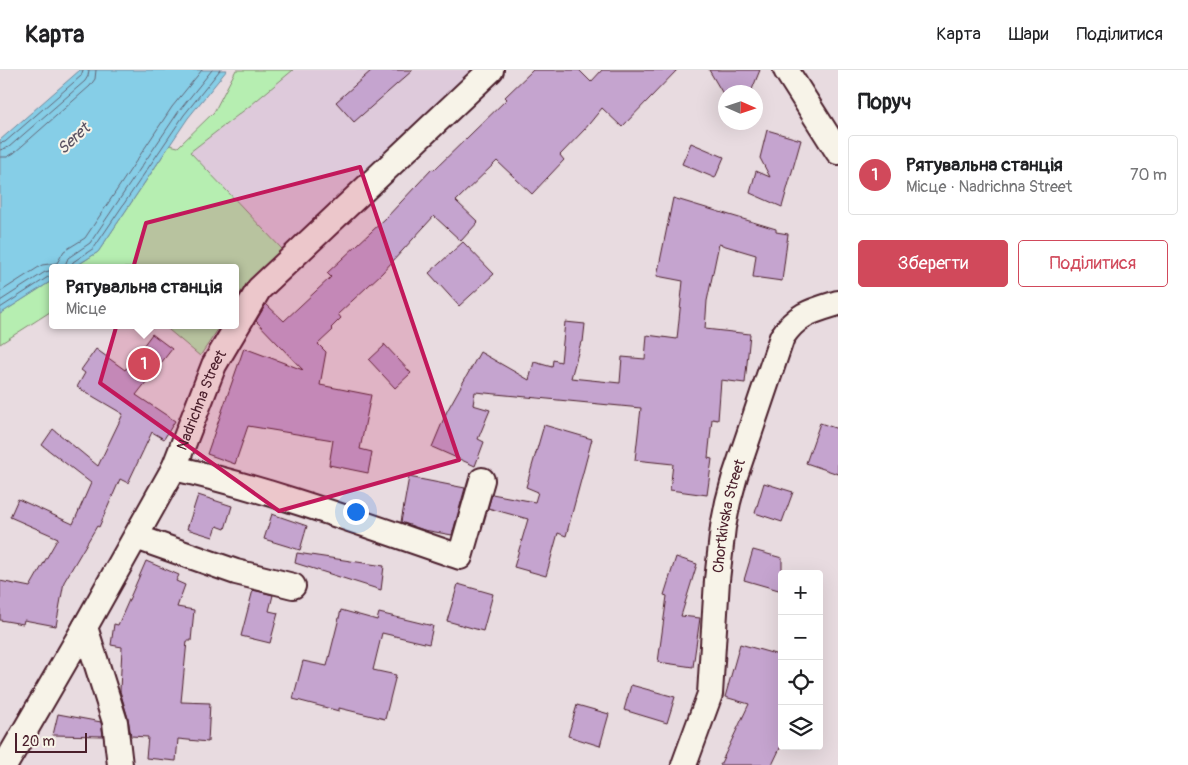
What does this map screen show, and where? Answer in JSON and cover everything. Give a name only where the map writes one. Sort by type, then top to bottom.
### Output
[{"type":"street","name":"Nadrichna Street","points":[[239,323],[259,289],[491,70]]},
{"type":"street","points":[[786,70],[838,152]]},
{"type":"street","name":"Chortkivska Street","points":[[684,765],[710,694],[720,554],[726,510],[735,476],[782,337],[788,328],[806,313],[838,303]]},
{"type":"street","name":"Nadrichna Street","points":[[5,765],[174,468],[214,365],[235,329]]},
{"type":"street","points":[[174,468],[226,480],[301,502],[460,557],[482,480]]},
{"type":"street","points":[[136,537],[236,572],[293,586]]},
{"type":"street","points":[[85,627],[115,722],[120,765]]},
{"type":"highlighted area","points":[[360,167],[459,460],[279,511],[100,383],[146,223]]},
{"type":"shaded area","points":[[293,70],[473,70],[282,249],[190,152]]},
{"type":"green space","points":[[236,70],[293,70],[190,152],[282,249],[239,299],[239,264],[79,264],[98,252],[170,145],[178,147],[214,112]]},
{"type":"green space","points":[[49,283],[49,313],[0,344],[0,314]]},
{"type":"green space","points":[[168,329],[218,329],[200,356]]},
{"type":"water","name":"Seret","points":[[80,70],[227,70],[188,118],[98,252],[79,264],[49,264],[49,283],[0,314],[0,140]]},
{"type":"building","points":[[372,70],[413,70],[354,122],[336,102]]},
{"type":"building","points":[[533,70],[579,70],[591,82],[602,70],[677,70],[622,127],[602,108],[560,155],[564,160],[532,194],[497,161],[456,201],[478,222],[461,241],[434,216],[382,273],[338,314],[341,318],[331,328],[333,330],[318,344],[326,352],[320,385],[371,395],[360,449],[372,452],[368,473],[329,465],[333,440],[248,426],[235,464],[207,454],[244,348],[303,370],[256,321],[266,304],[284,321],[331,277],[327,273],[386,218],[432,169],[434,170],[507,99],[505,97]]},
{"type":"building","points":[[709,70],[760,70],[754,85],[718,85]]},
{"type":"building","points":[[767,130],[801,140],[782,207],[750,193],[756,171],[770,177],[760,158]]},
{"type":"building","points":[[691,143],[724,157],[715,178],[682,164]]},
{"type":"building","points":[[673,198],[776,229],[776,232],[788,234],[782,281],[753,277],[756,255],[719,244],[707,301],[705,329],[750,334],[745,383],[721,380],[718,420],[712,419],[708,458],[712,459],[707,495],[670,490],[673,464],[635,460],[641,408],[475,392],[473,405],[490,410],[478,439],[484,442],[475,466],[432,447],[447,411],[480,352],[529,380],[534,362],[552,367],[553,360],[561,362],[565,322],[585,324],[583,342],[581,342],[571,378],[620,383],[622,357],[645,359],[647,335],[677,339],[683,281],[657,276]]},
{"type":"building","points":[[463,242],[494,274],[459,306],[429,273]]},
{"type":"building","points":[[152,334],[172,349],[136,395],[175,421],[164,439],[152,432],[128,483],[120,479],[99,527],[97,526],[64,582],[56,626],[24,620],[23,624],[0,620],[0,581],[30,587],[58,538],[10,517],[18,499],[73,524],[91,483],[42,445],[53,429],[98,466],[123,414],[77,387],[85,373],[81,370],[96,349],[125,370]]},
{"type":"building","points":[[384,344],[411,373],[395,388],[369,360]]},
{"type":"building","points":[[820,423],[838,429],[838,474],[806,463]]},
{"type":"building","points":[[544,425],[592,439],[566,536],[558,533],[546,576],[514,567],[528,519],[488,508],[492,494],[535,502],[538,492],[526,487]]},
{"type":"building","points":[[409,477],[465,488],[452,535],[424,530],[401,522]]},
{"type":"building","points":[[764,483],[793,492],[782,522],[755,513]]},
{"type":"building","points":[[198,495],[232,506],[225,529],[217,526],[213,537],[187,529]]},
{"type":"building","points":[[272,514],[307,526],[300,550],[264,539]]},
{"type":"building","points":[[753,550],[782,558],[782,570],[778,570],[778,590],[744,580]]},
{"type":"building","points":[[297,553],[384,566],[381,590],[295,563]]},
{"type":"building","points":[[676,557],[697,564],[681,616],[700,618],[693,667],[658,662],[667,596],[664,595]]},
{"type":"building","points":[[146,561],[179,575],[176,581],[185,585],[177,607],[194,610],[191,641],[187,641],[181,702],[210,703],[208,742],[178,739],[176,761],[146,758],[148,737],[131,736],[120,691],[122,647],[111,645],[114,624],[118,625]]},
{"type":"building","points":[[458,584],[493,594],[483,631],[447,621]]},
{"type":"building","points":[[253,590],[273,595],[269,611],[278,613],[270,643],[241,636]]},
{"type":"building","points":[[341,610],[377,620],[379,613],[433,626],[429,644],[382,633],[373,670],[396,675],[385,719],[339,708],[339,711],[293,699],[303,661],[327,666]]},
{"type":"building","points":[[740,644],[778,655],[779,750],[772,765],[720,765],[749,704],[725,697]]},
{"type":"building","points":[[631,685],[675,697],[667,723],[624,710]]},
{"type":"building","points":[[577,705],[609,714],[600,746],[568,736]]},
{"type":"building","points":[[58,714],[101,722],[103,736],[53,735]]},
{"type":"place","name":"Рятувальна станція","points":[[144,364]]}]
